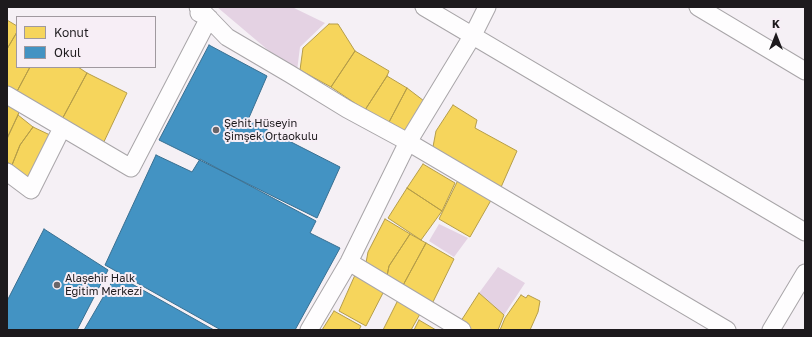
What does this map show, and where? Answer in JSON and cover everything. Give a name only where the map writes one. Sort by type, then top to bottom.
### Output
[{"type":"street","points":[[188,7],[203,12],[226,37],[290,74],[346,109],[408,142],[727,330]]},
{"type":"street","points":[[424,7],[805,232]]},
{"type":"street","points":[[309,330],[349,262],[408,142],[473,35],[487,7]]},
{"type":"street","points":[[698,7],[805,71]]},
{"type":"street","points":[[7,95],[131,168],[203,12]]},
{"type":"street","points":[[7,172],[31,190],[62,128]]},
{"type":"street","points":[[349,262],[462,330]]},
{"type":"street","points":[[771,330],[805,273]]},
{"type":"shaded area","points":[[217,7],[292,7],[325,23],[300,47],[297,71],[275,56]]},
{"type":"shaded area","points":[[439,224],[468,238],[454,257],[429,241]]},
{"type":"shaded area","points":[[498,267],[525,283],[504,315],[479,293]]},
{"type":"building: Konut","points":[[7,20],[16,25],[16,34],[7,49]]},
{"type":"building: Konut","points":[[329,24],[338,24],[355,51],[331,87],[300,70],[303,48]]},
{"type":"building: Konut","points":[[16,34],[16,68],[29,68],[14,97],[7,92],[7,49]]},
{"type":"building: Konut","points":[[355,51],[389,71],[365,110],[331,87]]},
{"type":"building: Konut","points":[[29,68],[80,68],[87,73],[60,123],[14,97]]},
{"type":"building: Konut","points":[[87,73],[127,93],[101,148],[60,123]]},
{"type":"building: Konut","points":[[387,76],[407,88],[388,124],[365,110]]},
{"type":"building: Konut","points":[[407,88],[428,104],[408,139],[388,124]]},
{"type":"building: Konut","points":[[7,99],[21,106],[7,139]]},
{"type":"building: Konut","points":[[453,105],[477,120],[475,128],[517,151],[498,194],[432,152],[436,131]]},
{"type":"building: Konut","points":[[18,115],[33,127],[20,145],[12,165],[7,162],[7,138]]},
{"type":"building: Konut","points":[[33,127],[50,135],[28,179],[12,165],[20,145]]},
{"type":"building: Konut","points":[[423,164],[455,183],[442,211],[407,188]]},
{"type":"building: Konut","points":[[460,176],[494,195],[470,237],[439,219]]},
{"type":"building: Konut","points":[[407,188],[442,211],[421,240],[388,218]]},
{"type":"building: Konut","points":[[385,219],[410,234],[389,266],[386,281],[365,268],[368,252]]},
{"type":"building: Konut","points":[[410,234],[426,243],[401,289],[386,281],[389,266]]},
{"type":"building: Konut","points":[[426,243],[454,259],[431,306],[401,289]]},
{"type":"building: Konut","points":[[355,275],[384,291],[366,326],[339,311]]},
{"type":"building: Konut","points":[[479,293],[504,315],[498,330],[468,330],[459,324]]},
{"type":"building: Konut","points":[[521,295],[526,298],[528,295],[540,301],[538,312],[530,330],[500,330],[505,318]]},
{"type":"building: Konut","points":[[399,298],[420,314],[411,330],[383,330]]},
{"type":"building: Konut","points":[[334,311],[361,326],[359,330],[322,330]]},
{"type":"building: Konut","points":[[419,320],[436,330],[414,330]]},
{"type":"building: Okul","name":"Şehit Hüseyin Şimşek Ortaokulu","points":[[209,45],[267,76],[248,120],[340,167],[317,218],[159,140]]},
{"type":"building: Okul","points":[[156,155],[192,172],[200,159],[316,221],[310,233],[340,248],[295,330],[221,330],[105,265]]},
{"type":"building: Okul","name":"Alaşehir Halk Eğitim Merkezi","points":[[44,229],[108,270],[77,330],[7,330],[7,301]]},
{"type":"building: Okul","points":[[116,275],[214,330],[84,330]]},
{"type":"place","name":"Şehit Hüseyin Şimşek Ortaokulu","points":[[216,130]]},
{"type":"place","name":"Alaşehir Halk Eğitim Merkezi","points":[[57,285]]}]
